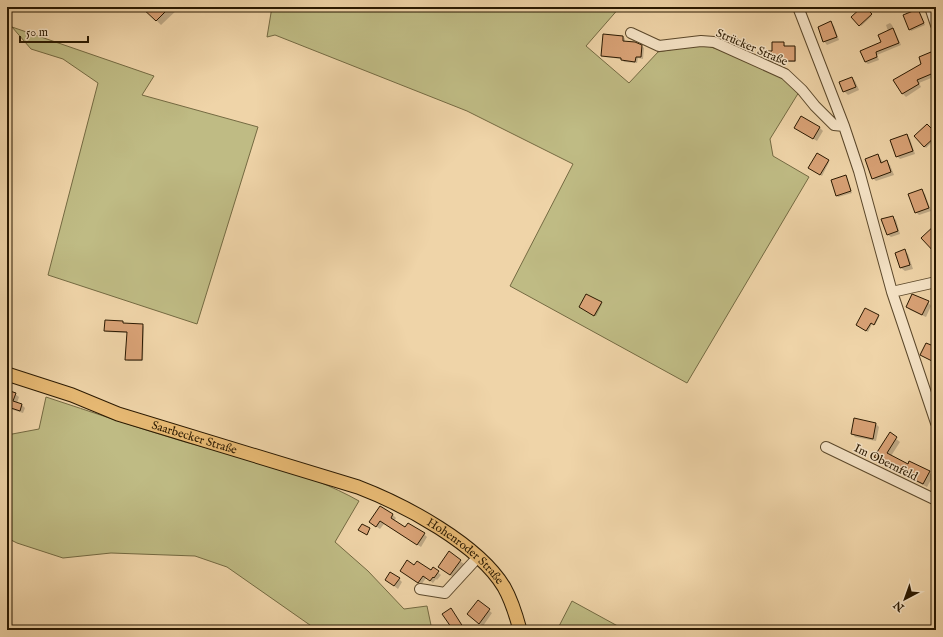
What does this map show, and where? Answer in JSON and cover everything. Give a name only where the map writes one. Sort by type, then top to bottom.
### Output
[{"type":"main road","name":"Saarbecker Straße","points":[[7,374],[72,395],[118,414],[358,487],[383,496]]},
{"type":"main road","name":"Hohenroder Straße","points":[[383,496],[412,511],[478,557],[497,576],[504,587],[512,602],[520,630]]},
{"type":"street","points":[[798,7],[844,126],[859,171],[892,292],[936,423]]},
{"type":"street","points":[[930,7],[936,25]]},
{"type":"street","name":"Strücker Straße","points":[[631,33],[659,46],[701,41],[714,42],[785,74],[834,125],[844,126]]},
{"type":"street","points":[[892,292],[936,282]]},
{"type":"street","name":"Im Obernfeld","points":[[826,447],[936,500]]},
{"type":"street","points":[[420,589],[446,593],[478,557]]},
{"type":"shaded area","points":[[272,7],[620,7],[586,46],[629,83],[658,52],[702,44],[720,50],[783,78],[799,92],[770,139],[773,156],[809,177],[687,383],[510,286],[573,164],[467,111],[275,35],[267,37]]},
{"type":"shaded area","points":[[12,27],[154,76],[142,95],[258,127],[197,324],[48,275],[98,83],[63,59],[31,49]]},
{"type":"shaded area","points":[[46,397],[167,437],[296,473],[318,481],[359,501],[335,542],[368,571],[404,609],[427,606],[432,630],[317,630],[227,567],[195,556],[111,553],[63,558],[17,543],[7,538],[7,435],[39,429]]},
{"type":"shaded area","points":[[572,601],[625,630],[557,630]]},
{"type":"building","points":[[141,7],[170,7],[156,21]]},
{"type":"building","points":[[862,7],[865,7],[872,14],[859,26],[851,17]]},
{"type":"building","points":[[918,9],[924,23],[909,30],[903,15]]},
{"type":"building","points":[[831,21],[837,37],[823,42],[818,27]]},
{"type":"building","points":[[893,28],[899,43],[876,52],[877,57],[865,62],[860,51],[881,42],[878,35]]},
{"type":"building","points":[[603,34],[623,36],[623,41],[635,42],[642,45],[641,57],[636,57],[635,62],[621,60],[621,58],[601,56]]},
{"type":"building","points":[[737,39],[748,43],[746,49],[735,44]]},
{"type":"building","points":[[772,42],[784,42],[784,46],[795,46],[795,61],[772,61],[768,59],[768,51],[772,51]]},
{"type":"building","points":[[931,52],[936,65],[936,72],[917,80],[919,84],[902,94],[893,80],[921,64],[919,57]]},
{"type":"building","points":[[852,77],[856,87],[843,92],[839,82]]},
{"type":"building","points":[[801,116],[820,127],[813,139],[794,128]]},
{"type":"building","points":[[927,124],[936,133],[936,136],[924,147],[914,136]]},
{"type":"building","points":[[907,134],[913,151],[896,157],[890,140]]},
{"type":"building","points":[[817,153],[829,160],[820,175],[808,168]]},
{"type":"building","points":[[878,154],[881,163],[887,160],[891,172],[872,179],[865,159]]},
{"type":"building","points":[[846,175],[851,191],[836,196],[831,180]]},
{"type":"building","points":[[922,189],[929,208],[915,213],[908,194]]},
{"type":"building","points":[[893,216],[898,231],[887,235],[881,219]]},
{"type":"building","points":[[936,224],[936,254],[921,238]]},
{"type":"building","points":[[905,249],[910,265],[900,268],[895,253]]},
{"type":"building","points":[[586,294],[602,302],[594,316],[579,307]]},
{"type":"building","points":[[912,294],[929,301],[922,315],[906,307]]},
{"type":"building","points":[[865,308],[879,315],[874,325],[871,323],[866,331],[856,325]]},
{"type":"building","points":[[105,320],[143,324],[142,360],[125,360],[127,332],[104,331]]},
{"type":"building","points":[[926,343],[936,347],[936,363],[920,355]]},
{"type":"building","points":[[7,390],[16,393],[13,401],[22,404],[20,411],[11,408],[8,416],[7,416]]},
{"type":"building","points":[[854,418],[876,423],[873,439],[851,434]]},
{"type":"building","points":[[890,432],[897,437],[887,453],[908,464],[909,461],[930,471],[923,484],[887,466],[888,464],[874,457]]},
{"type":"building","points":[[380,506],[393,514],[391,518],[405,527],[408,523],[425,533],[417,545],[380,521],[376,527],[369,522]]},
{"type":"building","points":[[362,524],[370,528],[367,535],[358,530]]},
{"type":"building","points":[[449,551],[461,560],[450,575],[438,567]]},
{"type":"building","points":[[407,560],[414,565],[417,561],[431,570],[433,567],[439,571],[430,581],[423,576],[418,583],[400,571]]},
{"type":"building","points":[[390,572],[400,578],[394,586],[385,580]]},
{"type":"building","points":[[478,600],[490,609],[479,624],[467,614]]},
{"type":"building","points":[[451,608],[465,630],[455,630],[452,626],[451,627],[442,614]]}]
